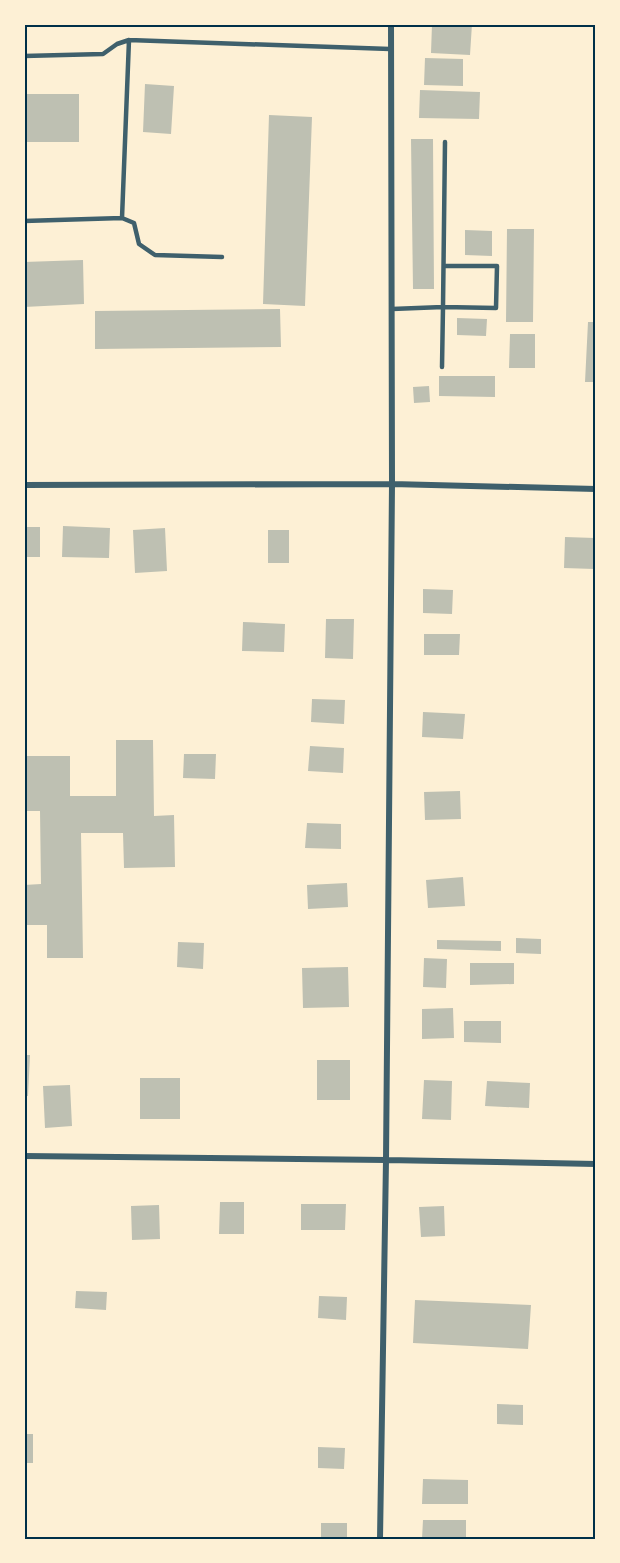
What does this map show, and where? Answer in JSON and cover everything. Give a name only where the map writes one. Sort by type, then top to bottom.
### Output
[{"type":"street","points":[[380,1539],[392,484],[391,24]]},
{"type":"street","points":[[24,485],[392,484],[596,489]]},
{"type":"street","points":[[24,1156],[596,1164]]},
{"type":"lane","points":[[122,218],[129,40]]},
{"type":"lane","points":[[24,56],[103,54],[117,44],[129,40],[390,49]]},
{"type":"lane","points":[[442,367],[445,142]]},
{"type":"lane","points":[[24,221],[122,218],[134,223],[139,244],[155,255],[222,257]]},
{"type":"lane","points":[[392,309],[496,308],[497,266],[444,266]]},
{"type":"building","points":[[432,24],[472,24],[470,55],[431,53]]},
{"type":"building","points":[[425,58],[463,59],[463,86],[424,85]]},
{"type":"building","points":[[145,84],[174,86],[171,134],[143,132]]},
{"type":"building","points":[[420,90],[480,92],[479,119],[419,118]]},
{"type":"building","points":[[24,94],[79,94],[79,142],[24,142]]},
{"type":"building","points":[[269,115],[312,117],[305,306],[263,304]]},
{"type":"building","points":[[411,139],[433,139],[434,289],[413,289]]},
{"type":"building","points":[[507,229],[534,229],[533,322],[506,322]]},
{"type":"building","points":[[465,230],[492,231],[492,256],[465,255]]},
{"type":"building","points":[[83,260],[84,304],[24,307],[24,262]]},
{"type":"building","points":[[280,309],[281,347],[95,349],[95,311]]},
{"type":"building","points":[[457,318],[487,319],[486,336],[457,335]]},
{"type":"building","points":[[588,322],[596,322],[596,382],[585,382]]},
{"type":"building","points":[[510,334],[535,334],[535,368],[509,368]]},
{"type":"building","points":[[439,376],[495,376],[495,397],[439,396]]},
{"type":"building","points":[[429,386],[430,402],[414,403],[413,387]]},
{"type":"building","points":[[63,526],[110,528],[109,558],[62,557]]},
{"type":"building","points":[[24,527],[40,527],[40,557],[24,557]]},
{"type":"building","points":[[165,528],[167,571],[135,573],[133,530]]},
{"type":"building","points":[[268,530],[289,530],[289,563],[268,563]]},
{"type":"building","points":[[565,537],[595,538],[594,569],[564,568]]},
{"type":"building","points":[[423,589],[453,590],[452,614],[423,613]]},
{"type":"building","points":[[326,619],[354,619],[353,659],[325,658]]},
{"type":"building","points":[[243,622],[285,624],[284,652],[242,651]]},
{"type":"building","points":[[593,629],[596,629],[596,660],[593,660]]},
{"type":"building","points":[[424,634],[460,634],[459,655],[424,655]]},
{"type":"building","points":[[312,699],[345,700],[344,724],[311,722]]},
{"type":"building","points":[[423,712],[465,714],[463,739],[422,737]]},
{"type":"building","points":[[116,740],[153,740],[154,816],[174,815],[175,867],[124,868],[123,833],[81,833],[83,958],[47,958],[47,925],[24,925],[24,885],[41,884],[40,811],[24,811],[24,756],[70,756],[70,796],[116,796]]},
{"type":"building","points":[[310,746],[344,748],[343,773],[308,771]]},
{"type":"building","points":[[184,754],[216,754],[215,779],[183,778]]},
{"type":"building","points":[[460,791],[461,819],[425,820],[424,792]]},
{"type":"building","points":[[307,823],[341,824],[341,849],[305,848]]},
{"type":"building","points":[[463,877],[465,906],[428,908],[426,880]]},
{"type":"building","points":[[347,883],[348,907],[308,909],[307,885]]},
{"type":"building","points":[[516,938],[541,939],[541,954],[516,953]]},
{"type":"building","points":[[437,940],[501,941],[501,951],[437,949]]},
{"type":"building","points":[[178,942],[204,943],[203,969],[177,967]]},
{"type":"building","points":[[424,958],[447,959],[446,988],[423,987]]},
{"type":"building","points":[[470,963],[514,963],[514,984],[470,985]]},
{"type":"building","points":[[348,967],[349,1007],[303,1008],[302,968]]},
{"type":"building","points":[[453,1008],[454,1038],[422,1039],[422,1009]]},
{"type":"building","points":[[464,1021],[501,1021],[501,1043],[464,1042]]},
{"type":"building","points":[[24,1055],[30,1055],[28,1096],[24,1096]]},
{"type":"building","points":[[317,1060],[350,1060],[350,1100],[317,1100]]},
{"type":"building","points":[[140,1078],[180,1078],[180,1119],[140,1119]]},
{"type":"building","points":[[424,1080],[452,1081],[451,1120],[422,1119]]},
{"type":"building","points":[[487,1081],[530,1083],[529,1108],[485,1106]]},
{"type":"building","points":[[70,1085],[72,1126],[45,1128],[43,1086]]},
{"type":"building","points":[[220,1202],[244,1202],[244,1234],[219,1234]]},
{"type":"building","points":[[301,1204],[346,1204],[345,1230],[301,1230]]},
{"type":"building","points":[[159,1205],[160,1239],[132,1240],[131,1206]]},
{"type":"building","points":[[444,1206],[445,1236],[421,1237],[419,1207]]},
{"type":"building","points":[[76,1291],[107,1292],[106,1310],[75,1308]]},
{"type":"building","points":[[319,1296],[347,1297],[346,1320],[318,1318]]},
{"type":"building","points":[[415,1300],[531,1305],[528,1349],[413,1343]]},
{"type":"building","points":[[497,1404],[523,1405],[523,1425],[497,1424]]},
{"type":"building","points":[[24,1434],[33,1434],[33,1463],[24,1463]]},
{"type":"building","points":[[318,1447],[345,1448],[344,1469],[318,1468]]},
{"type":"building","points":[[423,1479],[468,1480],[468,1504],[422,1504]]},
{"type":"building","points":[[423,1520],[466,1520],[466,1539],[422,1539]]},
{"type":"building","points":[[321,1523],[347,1523],[347,1539],[321,1539]]}]
